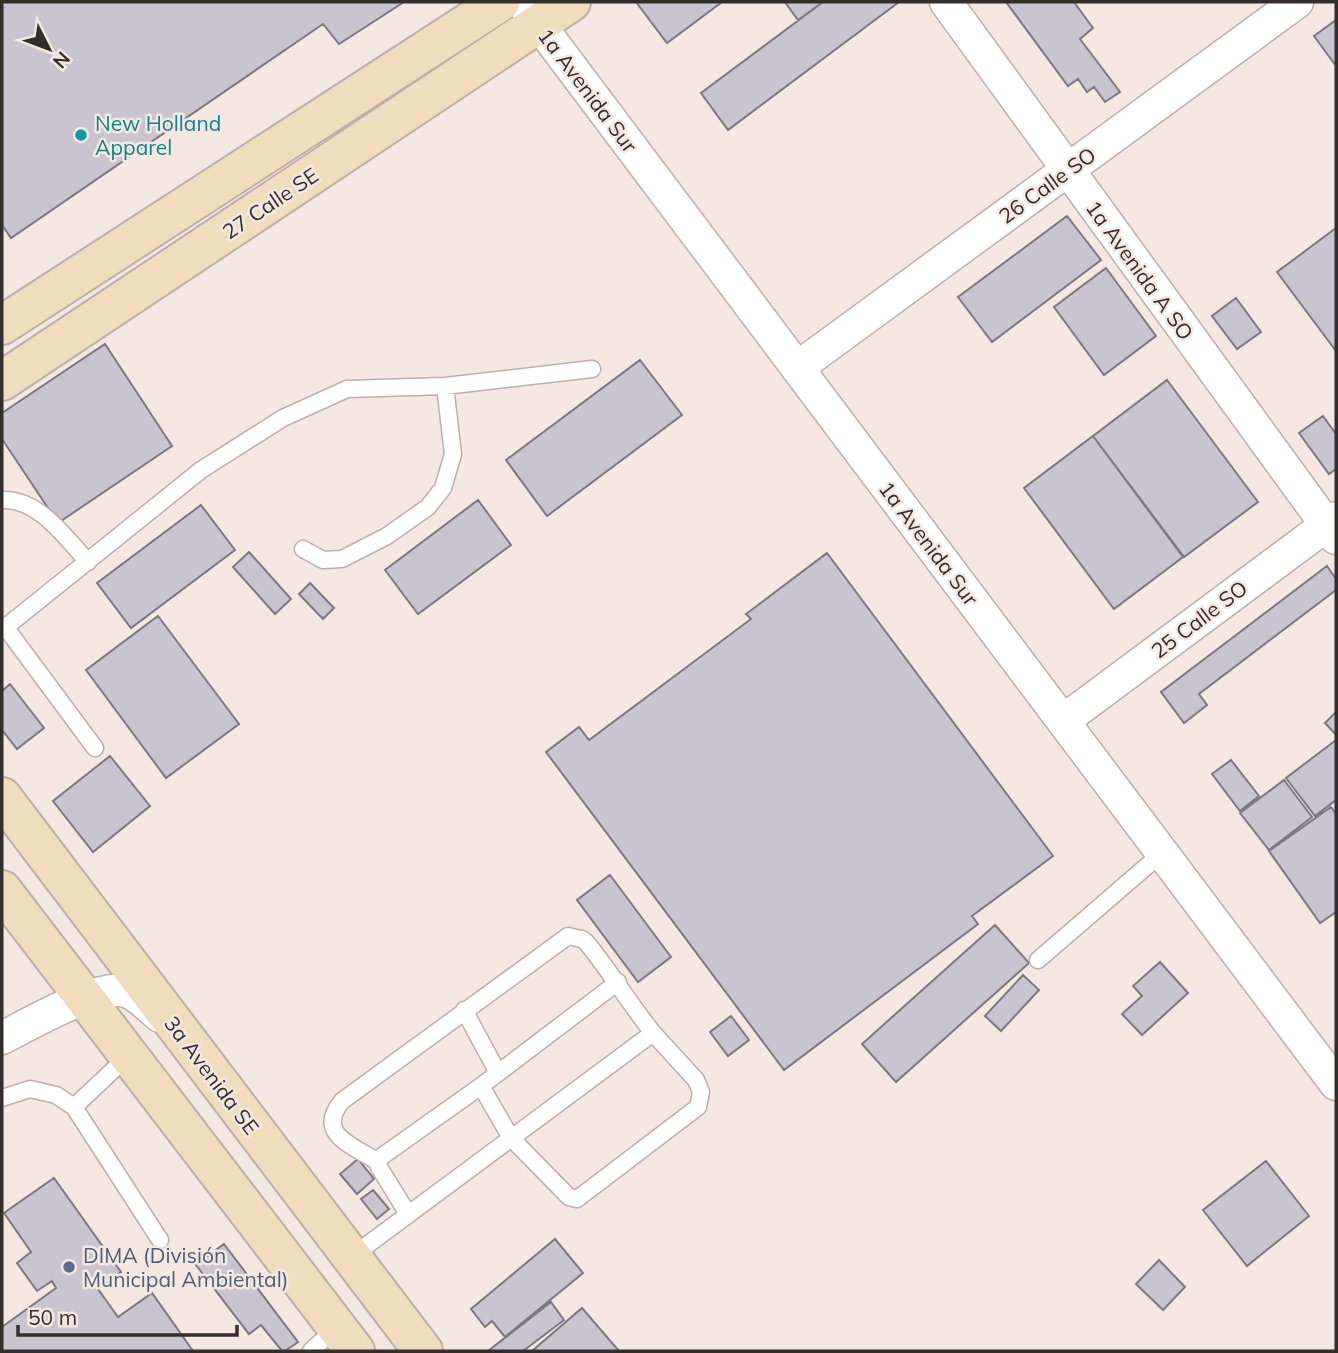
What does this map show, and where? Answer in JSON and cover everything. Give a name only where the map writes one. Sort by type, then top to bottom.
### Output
[{"type":"main road","name":"27 Calle SE","points":[[2,325],[500,2]]},
{"type":"main road","name":"27 Calle SE","points":[[2,381],[530,13],[571,2]]},
{"type":"main road","name":"3a Avenida SE","points":[[2,797],[424,1351]]},
{"type":"main road","points":[[2,890],[128,1056],[334,1343]]},
{"type":"street","name":"1a Avenida A SO","points":[[946,2],[1067,170],[1333,527]]},
{"type":"street","name":"26 Calle SO","points":[[797,368],[1297,2]]},
{"type":"street","name":"1a Avenida Sur","points":[[530,13],[1163,853],[1330,1064]]},
{"type":"street","name":"25 Calle SO","points":[[1063,721],[1333,527]]},
{"type":"street","points":[[2,1038],[84,998],[108,990],[129,992],[178,1031]]},
{"type":"lane","points":[[95,748],[4,629],[201,470],[283,418],[347,389],[445,386],[592,369]]},
{"type":"lane","points":[[303,549],[323,560],[342,559],[387,536],[428,508],[443,488],[453,454],[445,386]]},
{"type":"lane","points":[[2,500],[15,499],[32,507],[60,531],[88,562]]},
{"type":"lane","points":[[1038,960],[1163,853]]},
{"type":"lane","points":[[408,1214],[378,1162],[344,1142],[335,1133],[333,1112],[342,1101],[568,936],[587,943],[653,1033],[696,1080],[701,1092],[698,1107],[577,1199],[569,1197],[511,1138],[481,1086]]},
{"type":"lane","points":[[378,1162],[618,982]]},
{"type":"lane","points":[[464,1010],[498,1073]]},
{"type":"lane","points":[[351,1256],[653,1033]]},
{"type":"lane","points":[[74,1107],[128,1056]]},
{"type":"lane","points":[[2,1098],[30,1088],[56,1095],[74,1107],[160,1240]]},
{"type":"building","name":"New Holland Apparel","points":[[2,2],[404,2],[339,44],[323,24],[11,238],[2,225]]},
{"type":"building","points":[[636,2],[722,2],[667,43]]},
{"type":"building","points":[[785,2],[823,2],[798,20]]},
{"type":"building","points":[[823,2],[899,2],[728,130],[701,93]]},
{"type":"building","points":[[1006,2],[1074,2],[1093,28],[1080,39],[1120,92],[1105,102],[1094,87],[1087,92],[1078,79],[1068,86]]},
{"type":"building","points":[[1336,20],[1336,66],[1314,36]]},
{"type":"building","points":[[1067,216],[1101,260],[992,342],[958,297]]},
{"type":"building","points":[[1336,228],[1336,351],[1277,272]]},
{"type":"building","points":[[1106,268],[1156,336],[1104,375],[1054,307]]},
{"type":"building","points":[[1236,298],[1261,332],[1237,349],[1212,316]]},
{"type":"building","points":[[105,344],[172,446],[58,523],[2,439],[2,413]]},
{"type":"building","points":[[640,360],[682,415],[547,516],[506,460]]},
{"type":"building","points":[[1167,380],[1258,502],[1184,557],[1093,436]]},
{"type":"building","points":[[1323,416],[1336,434],[1336,469],[1329,474],[1299,433]]},
{"type":"building","points":[[1093,436],[1183,557],[1114,609],[1024,488]]},
{"type":"building","points":[[478,500],[511,545],[418,614],[385,570]]},
{"type":"building","points":[[201,505],[235,550],[131,628],[97,583]]},
{"type":"building","points":[[249,552],[291,599],[275,614],[233,567]]},
{"type":"building","points":[[827,553],[1053,856],[972,916],[978,924],[784,1070],[546,752],[579,727],[589,740],[751,619],[746,614]]},
{"type":"building","points":[[1327,566],[1336,579],[1336,590],[1199,694],[1207,705],[1184,723],[1161,692]]},
{"type":"building","points":[[310,583],[334,608],[323,619],[299,594]]},
{"type":"building","points":[[158,616],[239,724],[166,778],[86,670]]},
{"type":"building","points":[[10,684],[44,728],[17,749],[2,730],[2,691]]},
{"type":"building","points":[[1336,712],[1336,735],[1325,723]]},
{"type":"building","points":[[1336,740],[1336,800],[1315,816],[1286,778]]},
{"type":"building","points":[[110,756],[150,806],[93,852],[53,801]]},
{"type":"building","points":[[1231,760],[1259,796],[1240,811],[1212,774]]},
{"type":"building","points":[[1284,780],[1312,817],[1269,850],[1240,813]]},
{"type":"building","points":[[1331,807],[1336,814],[1336,912],[1320,923],[1269,851]]},
{"type":"building","points":[[610,875],[671,957],[638,982],[577,900]]},
{"type":"building","points":[[995,925],[1029,963],[896,1082],[862,1044]]},
{"type":"building","points":[[1160,962],[1188,993],[1142,1035],[1122,1014],[1142,996],[1133,986]]},
{"type":"building","points":[[1023,975],[1039,990],[1001,1031],[985,1016]]},
{"type":"building","points":[[731,1016],[749,1040],[728,1056],[710,1032]]},
{"type":"building","points":[[358,1159],[374,1179],[357,1194],[340,1174]]},
{"type":"building","points":[[1266,1161],[1309,1216],[1247,1266],[1203,1210]]},
{"type":"building","name":"DIMA (División Municipal Ambiental)","points":[[54,1178],[121,1272],[98,1289],[118,1317],[152,1293],[193,1351],[2,1351],[2,1327],[56,1288],[52,1281],[37,1291],[17,1263],[31,1252],[4,1213]]},
{"type":"building","points":[[373,1190],[389,1209],[377,1219],[361,1199]]},
{"type":"building","points":[[555,1239],[583,1273],[505,1337],[492,1321],[485,1327],[471,1309]]},
{"type":"building","points":[[224,1244],[298,1342],[285,1351],[282,1351],[261,1325],[249,1334],[196,1265]]},
{"type":"building","points":[[1159,1260],[1185,1287],[1163,1310],[1136,1284]]},
{"type":"building","points":[[551,1302],[564,1320],[523,1351],[488,1351]]},
{"type":"building","points":[[582,1308],[619,1351],[532,1351]]},
{"type":"place","name":"New Holland Apparel","points":[[81,135]]},
{"type":"place","name":"DIMA (División Municipal Ambiental)","points":[[69,1267]]}]
